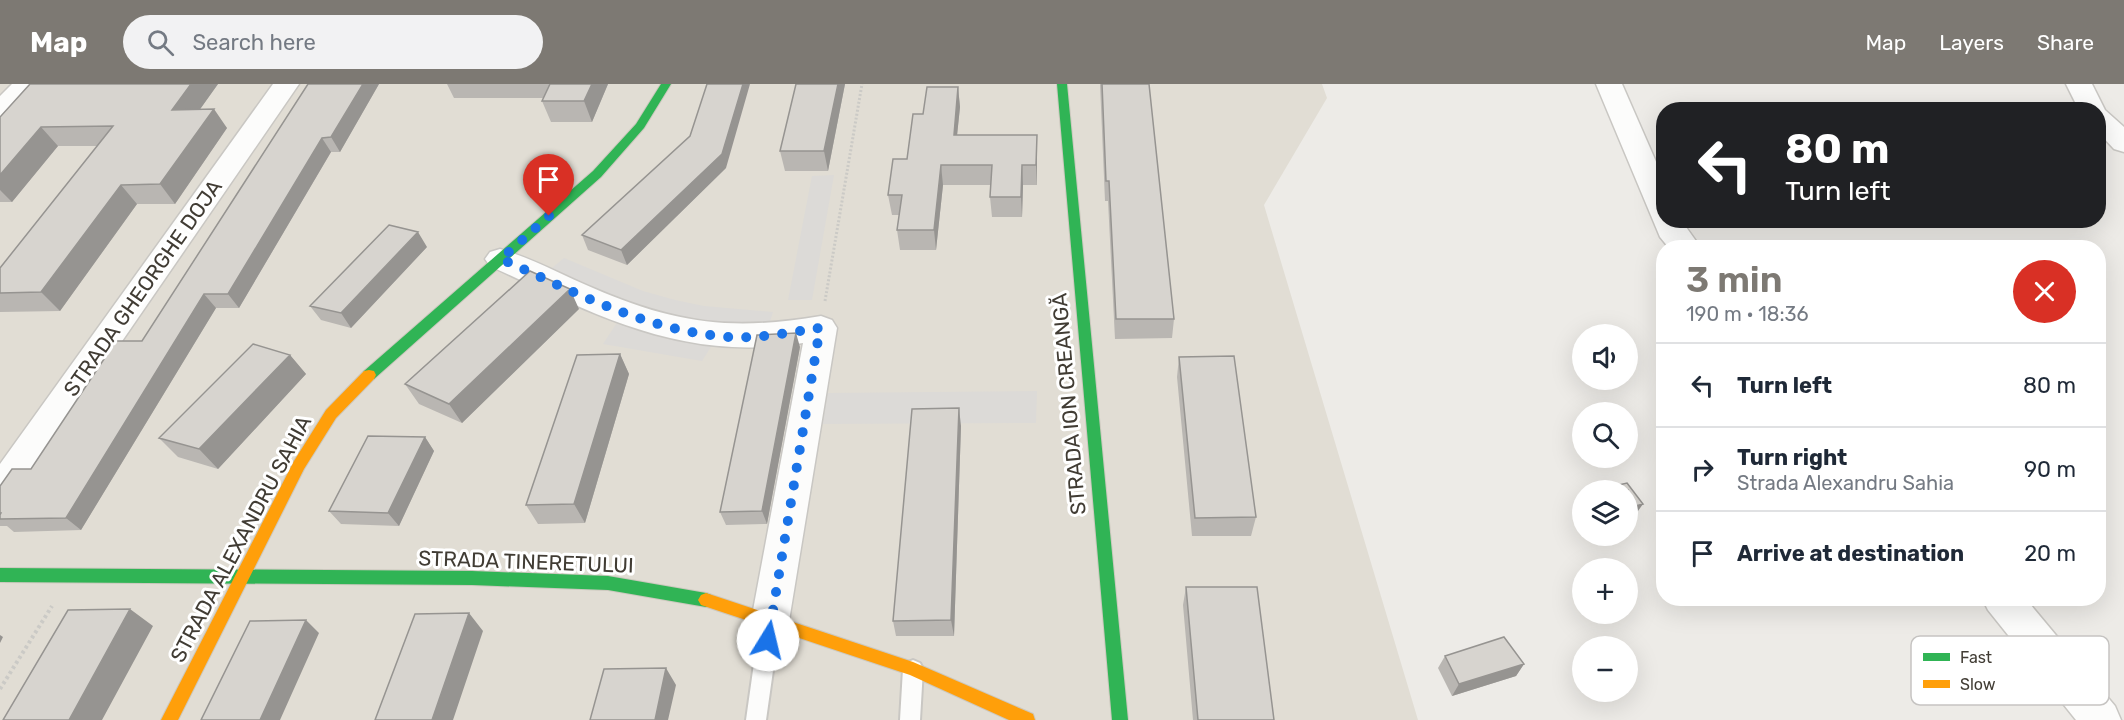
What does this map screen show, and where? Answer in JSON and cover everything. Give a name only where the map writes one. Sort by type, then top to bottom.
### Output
[{"type":"street","points":[[0,112],[26,84]]},
{"type":"street","name":"STRADA GHEORGHE DOJA","points":[[0,491],[286,84]]},
{"type":"street","name":"STRADA ALEXANDRU SAHIA","points":[[169,720],[299,465],[331,414],[364,380],[616,153],[640,126],[666,84]]},
{"type":"street","name":"STRADA ION CREANGĂ","points":[[1062,84],[1120,720]]},
{"type":"street","points":[[1609,84],[1656,195]]},
{"type":"street","points":[[2079,84],[2088,102]]},
{"type":"street","points":[[2106,124],[2124,143]]},
{"type":"street","points":[[1669,228],[1679,240]]},
{"type":"street","points":[[501,259],[630,317],[658,326],[731,337],[772,335],[820,328],[771,621]]},
{"type":"street","name":"STRADA TINERETULUI","points":[[0,574],[472,578],[608,584],[654,589],[710,601],[913,669],[1027,720]]},
{"type":"street","points":[[2008,606],[2032,636]]},
{"type":"street","points":[[2089,705],[2101,720]]},
{"type":"lane","points":[[756,720],[771,621]]},
{"type":"lane","points":[[910,720],[913,669]]},
{"type":"path","points":[[820,328],[862,84]]},
{"type":"path","points":[[0,689],[59,596]]},
{"type":"shaded area","points":[[0,84],[1322,84],[1327,98],[1264,205],[1418,720],[0,720]]},
{"type":"shaded area","points":[[834,175],[812,300],[788,300],[812,176]]},
{"type":"shaded area","points":[[564,258],[643,291],[675,300],[704,306],[773,312],[767,331],[662,317],[546,273]]},
{"type":"shaded area","points":[[616,324],[714,342],[702,361],[603,344]]},
{"type":"shaded area","points":[[1037,391],[1036,423],[819,424],[824,393]]},
{"type":"building","points":[[30,84],[191,84],[172,110],[214,109],[160,184],[121,185],[41,292],[0,293],[0,268],[113,126],[41,127],[0,175],[0,117]]},
{"type":"building","points":[[308,84],[363,84],[331,137],[322,138],[228,294],[204,294],[66,518],[0,519],[0,486],[12,469],[31,469],[116,341],[142,341]]},
{"type":"building","points":[[550,84],[592,84],[584,101],[542,101]]},
{"type":"building","points":[[707,84],[743,84],[722,154],[621,250],[582,235],[690,136]]},
{"type":"building","points":[[796,84],[838,84],[824,151],[780,151]]},
{"type":"building","points":[[1102,84],[1149,84],[1174,319],[1116,319]]},
{"type":"building","points":[[927,87],[958,87],[954,135],[1037,135],[1036,165],[1022,165],[1021,197],[990,197],[992,165],[941,165],[934,230],[897,230],[902,195],[888,195],[893,159],[907,159],[913,114],[923,114]]},
{"type":"building","points":[[389,225],[418,232],[341,313],[310,306]]},
{"type":"building","points":[[530,271],[570,289],[449,404],[405,384]]},
{"type":"building","points":[[796,333],[762,511],[720,512],[757,335]]},
{"type":"building","points":[[253,344],[290,355],[199,449],[159,438]]},
{"type":"building","points":[[620,354],[574,504],[526,505],[577,355]]},
{"type":"building","points":[[1234,356],[1256,517],[1195,518],[1179,357]]},
{"type":"building","points":[[959,408],[951,620],[893,621],[912,409]]},
{"type":"building","points":[[368,436],[425,437],[388,513],[329,511]]},
{"type":"building","points":[[1186,587],[1257,587],[1274,720],[1198,720]]},
{"type":"building","points":[[130,609],[69,720],[3,720],[68,610]]},
{"type":"building","points":[[469,613],[432,720],[375,720],[415,614]]},
{"type":"building","points":[[306,620],[260,720],[201,720],[250,621]]},
{"type":"building","points":[[1504,637],[1524,664],[1459,684],[1445,656]]},
{"type":"building","points":[[666,668],[655,720],[590,720],[604,669]]},
{"type":"traffic: fast","points":[[369,375],[597,174],[640,126],[666,84]]},
{"type":"traffic: fast","points":[[1062,84],[1120,720]]},
{"type":"traffic: fast","points":[[0,575],[472,578],[608,583],[706,600]]},
{"type":"traffic: slow","points":[[169,720],[299,465],[331,414],[369,375]]},
{"type":"traffic: slow","points":[[706,600],[913,669],[1027,720]]},
{"type":"route","points":[[549,216],[501,259],[630,317],[658,326],[731,337],[772,335],[820,328],[768,640]]}]
